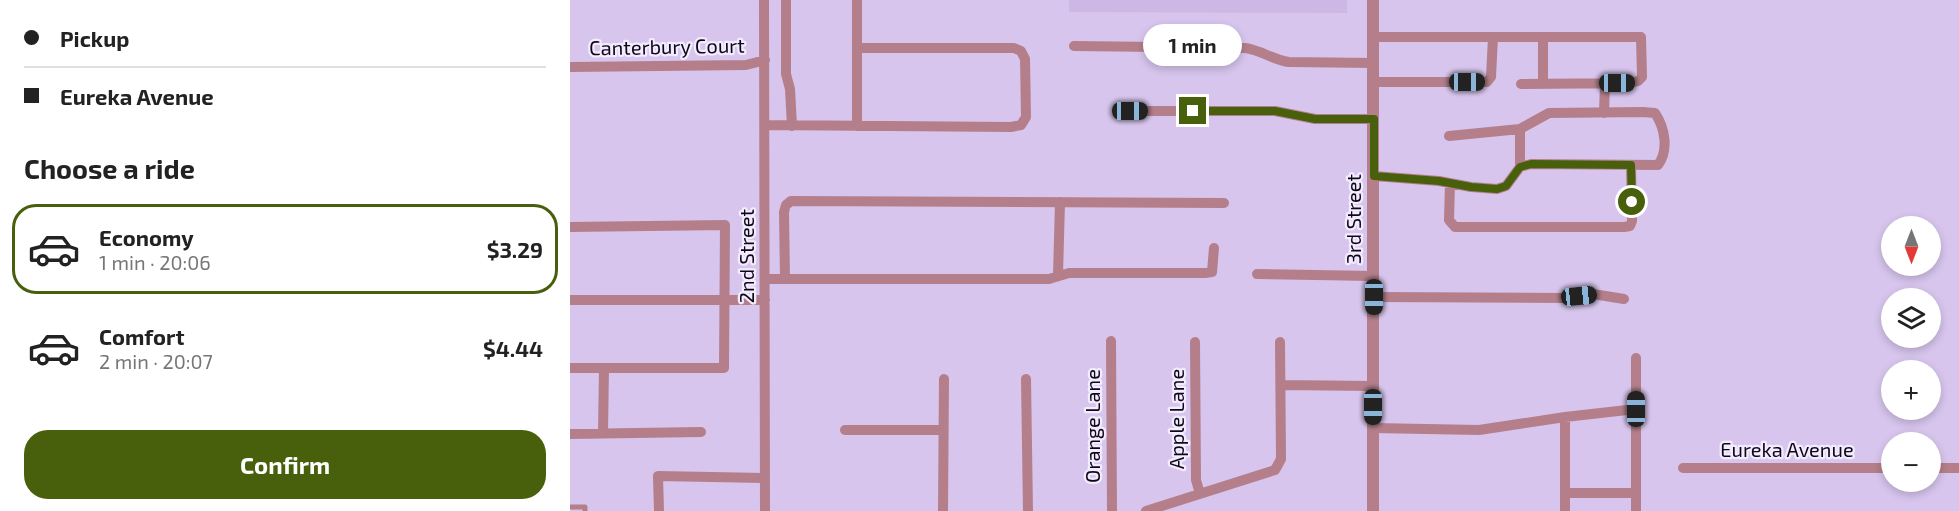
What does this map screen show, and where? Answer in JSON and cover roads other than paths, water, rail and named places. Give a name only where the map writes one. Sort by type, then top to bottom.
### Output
[{"type":"street","name":"2nd Street","points":[[764,0],[765,511]]},
{"type":"street","points":[[786,0],[786,74],[790,89],[792,126]]},
{"type":"street","points":[[857,0],[859,48],[857,126]]},
{"type":"street","name":"3rd Street","points":[[1373,0],[1373,511]]},
{"type":"street","points":[[1373,37],[1641,37],[1642,77],[1630,83],[1521,84]]},
{"type":"street","points":[[1373,82],[1487,82],[1491,77],[1492,37]]},
{"type":"street","points":[[1542,84],[1543,37]]},
{"type":"street","points":[[1074,45],[1245,48],[1258,49],[1280,61],[1373,63]]},
{"type":"street","points":[[765,125],[1011,127],[1021,125],[1026,117],[1025,59],[1021,51],[1014,48],[859,48]]},
{"type":"street","name":"Canterbury Court","points":[[570,67],[746,65],[765,60]]},
{"type":"street","points":[[1604,113],[1605,83]]},
{"type":"street","points":[[1130,111],[1275,111],[1315,119],[1374,119]]},
{"type":"street","points":[[1449,136],[1520,129],[1549,113],[1655,113],[1661,122],[1665,142],[1664,158],[1658,165],[1531,164],[1520,167]]},
{"type":"street","points":[[1374,176],[1497,189],[1506,186],[1520,167],[1520,129]]},
{"type":"street","points":[[1450,183],[1449,220],[1455,227],[1624,227],[1630,226],[1632,221],[1631,165]]},
{"type":"street","points":[[785,279],[784,212],[786,205],[791,201],[1224,202]]},
{"type":"street","points":[[1058,275],[1060,202]]},
{"type":"street","points":[[570,226],[725,225],[724,368],[570,368]]},
{"type":"street","points":[[765,279],[1049,279],[1069,273],[1204,273],[1212,272],[1214,248]]},
{"type":"street","points":[[1257,274],[1374,276]]},
{"type":"street","points":[[1374,297],[1566,298],[1593,294],[1624,299]]},
{"type":"street","points":[[570,300],[765,300]]},
{"type":"street","name":"Orange Lane","points":[[1111,341],[1112,511]]},
{"type":"street","name":"Apple Lane","points":[[1195,342],[1196,480],[1200,494]]},
{"type":"street","points":[[1146,511],[1275,470],[1281,459],[1280,342]]},
{"type":"street","points":[[1636,358],[1636,511]]},
{"type":"street","points":[[603,433],[604,368]]},
{"type":"street","points":[[943,511],[944,379]]},
{"type":"street","points":[[1026,379],[1028,511]]},
{"type":"street","points":[[1281,385],[1373,386]]},
{"type":"street","points":[[1373,428],[1479,430],[1636,409]]},
{"type":"street","points":[[1565,417],[1565,511]]},
{"type":"street","points":[[845,430],[943,430]]},
{"type":"street","points":[[570,434],[701,432]]},
{"type":"street","name":"Eureka Avenue","points":[[1683,468],[1881,468]]},
{"type":"street","points":[[1941,468],[1959,468]]},
{"type":"street","points":[[659,511],[658,476],[765,478]]},
{"type":"street","points":[[1565,493],[1636,493]]},
{"type":"lane","points":[[570,507],[585,507],[585,511]]}]
